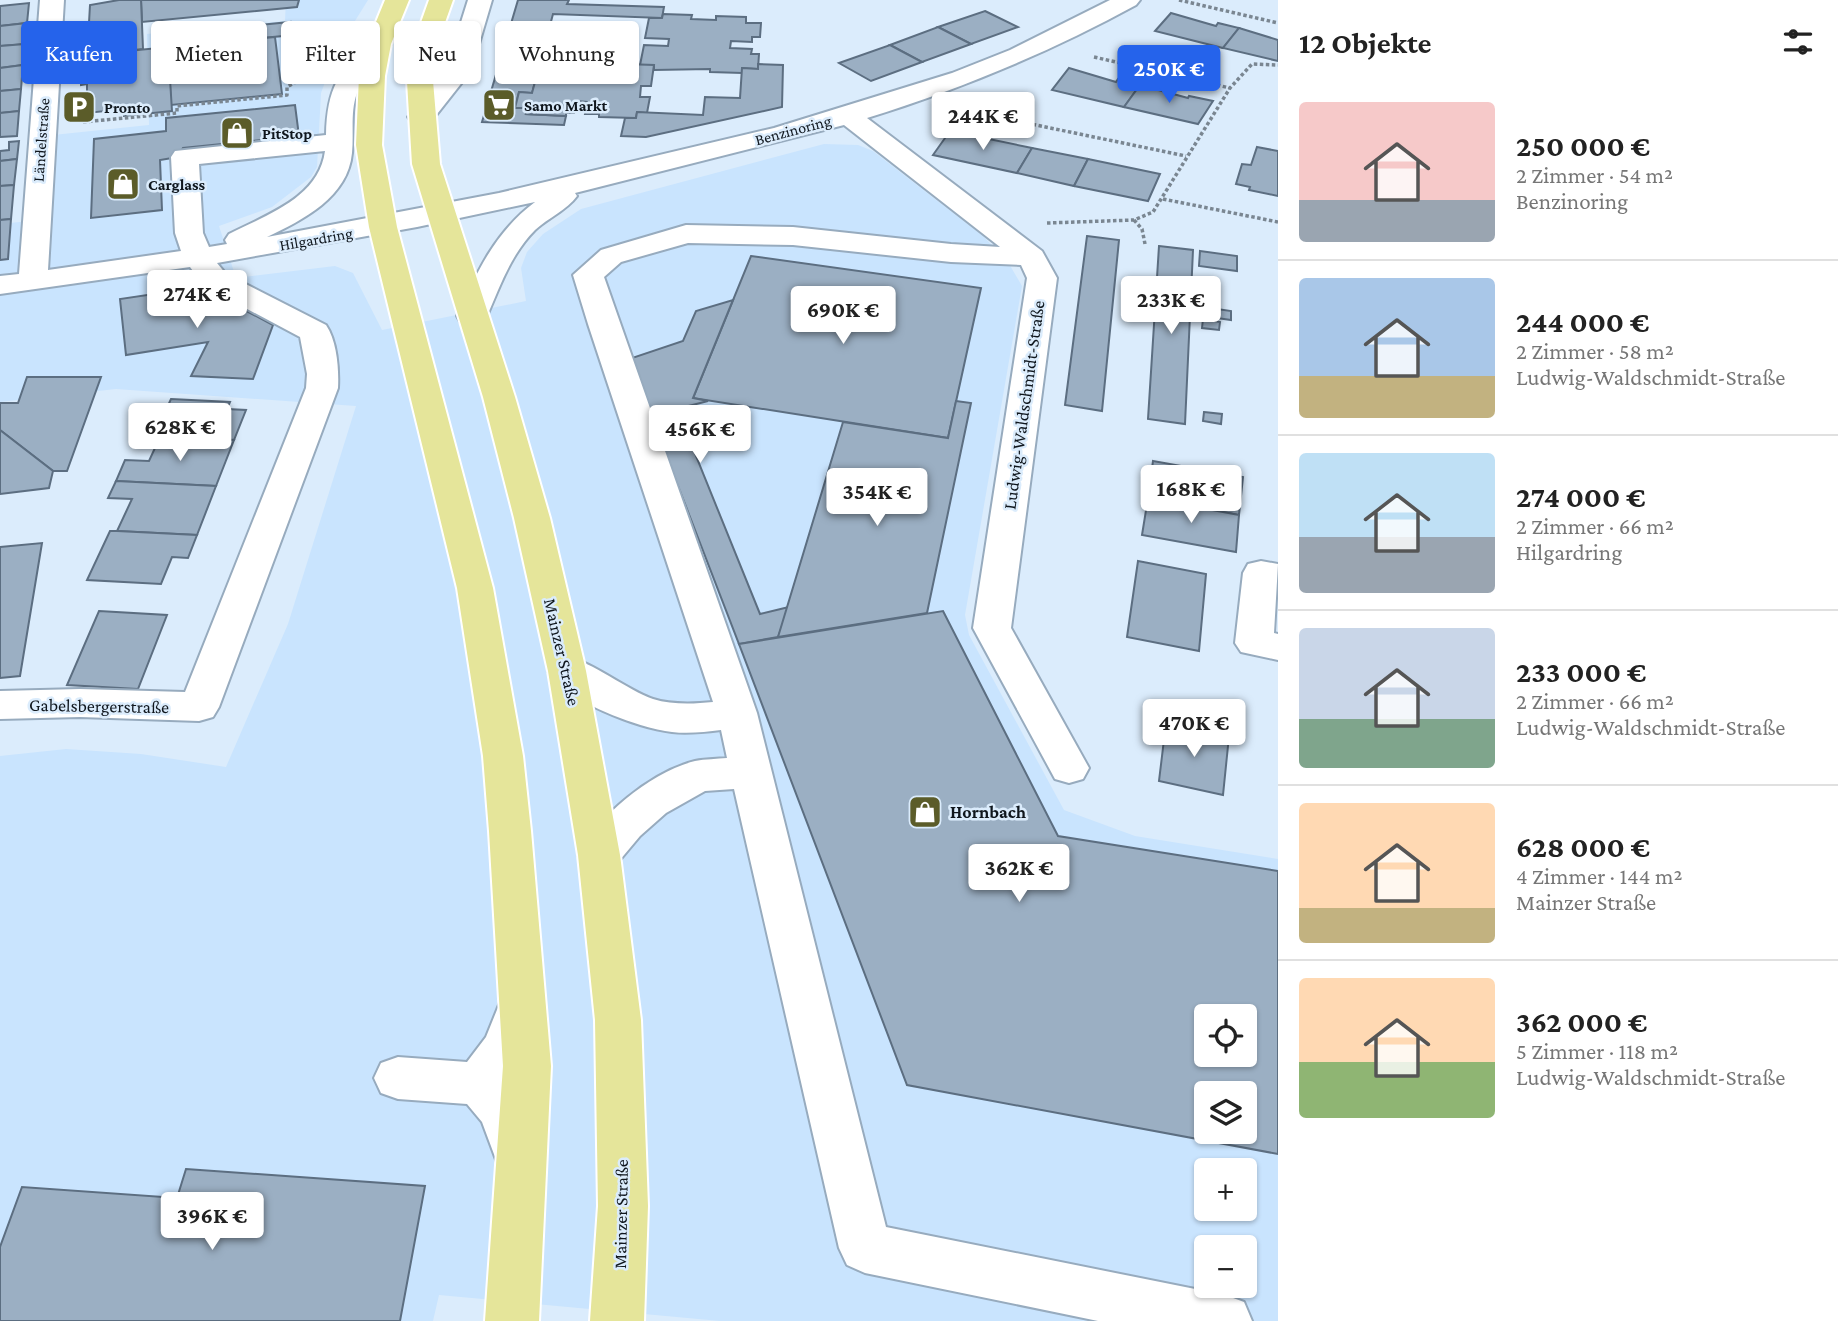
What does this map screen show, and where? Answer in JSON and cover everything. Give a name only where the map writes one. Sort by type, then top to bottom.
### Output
[{"type":"main road","points":[[380,42],[397,0]]},
{"type":"main road","name":"Mainzer Straße","points":[[441,0],[425,45],[420,81],[426,164],[499,397],[532,518],[567,671],[599,855],[618,1020],[623,1206],[617,1321]]},
{"type":"main road","points":[[372,84],[369,145],[383,227],[475,588],[503,756],[527,1066],[512,1321]]},
{"type":"street","name":"Ländelstraße","points":[[34,281],[33,259],[52,0]]},
{"type":"street","points":[[421,117],[458,71],[480,0]]},
{"type":"street","name":"Benzinoring","points":[[442,215],[583,183],[847,115],[960,78],[1032,50],[1128,0]]},
{"type":"street","points":[[347,84],[341,101],[339,133],[336,168],[329,181],[286,217],[199,259],[189,233],[185,157],[339,133],[369,145]]},
{"type":"street","points":[[847,115],[1036,241]]},
{"type":"street","points":[[472,316],[494,265],[509,239],[537,212],[583,183]]},
{"type":"street","name":"Hilgardring","points":[[0,285],[199,259],[442,215]]},
{"type":"street","points":[[1036,241],[951,253],[793,236],[686,234],[611,256],[588,275],[737,713],[865,1248],[1225,1321]]},
{"type":"street","name":"Ludwig-Waldschmidt-Straße","points":[[1036,241],[1042,278],[1038,314],[992,628],[1069,768]]},
{"type":"street","name":"Gabelsbergerstraße","points":[[0,705],[80,703],[199,707],[322,388],[323,374],[315,332],[215,280],[199,259]]},
{"type":"street","points":[[1278,576],[1261,573],[1254,643],[1278,647]]},
{"type":"street","points":[[567,671],[599,692],[636,708],[686,719],[737,713]]},
{"type":"street","points":[[599,855],[625,824],[651,802],[697,776],[752,772]]},
{"type":"street","points":[[479,1084],[506,1047],[523,999]]},
{"type":"street","points":[[398,1078],[479,1084],[502,1110],[522,1166]]},
{"type":"path","points":[[1179,0],[1278,23]]},
{"type":"path","points":[[1085,55],[1230,88]]},
{"type":"path","points":[[1036,241],[1134,220],[1153,212],[1230,88],[1252,64],[1278,65]]},
{"type":"path","points":[[82,122],[177,113],[177,106],[286,95],[287,87],[292,84]]},
{"type":"path","points":[[963,110],[1186,156]]},
{"type":"path","points":[[1163,199],[1278,222]]},
{"type":"path","points":[[1134,220],[1142,229],[1145,244]]},
{"type":"shaded area","points":[[286,0],[368,0],[355,21],[285,21]]},
{"type":"shaded area","points":[[281,21],[281,84],[324,84],[321,93],[317,167],[311,177],[272,207],[219,226],[236,278],[335,266],[353,273],[382,330],[526,301],[521,268],[527,252],[543,234],[581,209],[824,144],[858,145],[873,151],[983,236],[1008,262],[1022,286],[965,615],[969,635],[1064,810],[1135,836],[1278,859],[1278,1321],[720,1321],[439,1295],[433,1321],[0,1321],[0,756],[66,749],[141,754],[226,767],[288,624],[356,406],[116,389],[0,402],[0,224],[49,219],[53,135],[149,125],[147,34],[151,34],[151,84],[267,84],[267,23]]},
{"type":"building","points":[[119,0],[141,0],[143,49],[137,50],[137,21],[89,21],[90,5]]},
{"type":"building","points":[[141,0],[299,0],[297,7],[142,22]]},
{"type":"building","points":[[518,0],[569,0],[567,4],[664,7],[662,18],[553,14],[551,21],[512,21]]},
{"type":"building","points":[[29,3],[27,21],[0,26],[0,6]]},
{"type":"building","points":[[985,11],[1018,27],[971,44],[938,27]]},
{"type":"building","points":[[1171,13],[1216,26],[1218,23],[1239,28],[1223,48],[1155,31]]},
{"type":"building","points":[[663,14],[692,15],[691,19],[716,20],[716,16],[746,17],[746,23],[761,23],[760,37],[752,37],[752,42],[731,41],[730,48],[752,49],[751,54],[759,54],[758,69],[742,68],[742,73],[710,72],[710,69],[654,70],[654,65],[640,65],[644,45],[668,46],[669,39],[645,38],[649,18],[662,18]]},
{"type":"building","points":[[281,23],[281,36],[267,38],[267,24]]},
{"type":"building","points":[[21,24],[21,44],[0,46],[0,26]]},
{"type":"building","points":[[938,27],[971,44],[922,62],[890,45]]},
{"type":"building","points":[[1239,28],[1278,40],[1278,61],[1223,48]]},
{"type":"building","points":[[275,37],[282,94],[171,105],[170,84],[267,84],[267,38]]},
{"type":"building","points":[[21,44],[21,65],[0,68],[0,46]]},
{"type":"building","points":[[890,45],[922,62],[871,81],[839,63]]},
{"type":"building","points":[[151,49],[151,84],[170,84],[172,111],[124,116],[124,109],[87,113],[87,84],[137,84],[137,50]]},
{"type":"building","points":[[639,64],[654,65],[651,86],[641,86],[640,97],[650,97],[647,113],[637,112],[636,118],[585,114],[587,102],[577,101],[574,113],[566,113],[566,116],[526,114],[528,108],[515,108],[519,92],[532,93],[534,84],[639,84]]},
{"type":"building","points":[[758,64],[783,65],[782,107],[646,137],[621,136],[625,118],[636,118],[637,112],[703,115],[705,97],[740,98],[742,68],[758,69]]},
{"type":"building","points":[[21,65],[21,89],[0,91],[0,68]]},
{"type":"building","points":[[1069,68],[1116,82],[1118,79],[1140,85],[1124,107],[1052,90]]},
{"type":"building","points":[[495,78],[495,84],[534,84],[532,93],[519,92],[515,108],[528,108],[526,114],[566,116],[564,125],[482,122]]},
{"type":"building","points":[[1140,85],[1188,98],[1189,96],[1213,101],[1198,124],[1124,107]]},
{"type":"building","points":[[21,89],[19,111],[0,113],[0,91]]},
{"type":"building","points":[[295,105],[299,136],[183,148],[172,158],[160,160],[162,210],[91,218],[94,139],[166,131],[166,118]]},
{"type":"building","points":[[19,111],[17,136],[0,137],[0,113]]},
{"type":"building","points":[[950,131],[1032,148],[1017,173],[933,155]]},
{"type":"building","points":[[19,141],[17,159],[0,161],[0,151],[9,150],[9,142]]},
{"type":"building","points":[[1257,147],[1278,151],[1278,196],[1249,190],[1250,187],[1236,184],[1242,164],[1251,165]]},
{"type":"building","points":[[1032,148],[1088,159],[1074,186],[1017,173]]},
{"type":"building","points":[[17,159],[14,185],[0,186],[0,161]]},
{"type":"building","points":[[1088,159],[1160,174],[1148,201],[1074,186]]},
{"type":"building","points":[[14,185],[11,219],[0,220],[0,186]]},
{"type":"building","points":[[11,219],[8,259],[0,260],[0,220]]},
{"type":"building","points":[[1087,236],[1119,240],[1102,411],[1065,405]]},
{"type":"building","points":[[1159,246],[1193,250],[1185,424],[1148,419]]},
{"type":"building","points":[[1200,251],[1237,256],[1237,271],[1199,266]]},
{"type":"building","points":[[751,256],[981,288],[948,438],[693,398]]},
{"type":"building","points":[[201,287],[273,325],[253,379],[191,376],[208,342],[126,355],[120,299]]},
{"type":"building","points":[[733,300],[693,398],[708,401],[677,409],[760,614],[789,607],[778,637],[739,644],[629,359],[683,341],[696,311]]},
{"type":"building","points":[[1204,307],[1231,311],[1231,320],[1203,316]]},
{"type":"building","points":[[1203,319],[1220,322],[1219,330],[1202,328]]},
{"type":"building","points":[[27,377],[101,377],[67,471],[53,471],[0,430],[0,403],[18,403]]},
{"type":"building","points":[[171,399],[230,402],[227,409],[246,410],[234,440],[160,437],[163,430],[143,429],[151,411],[165,412]]},
{"type":"building","points":[[956,401],[971,403],[927,613],[778,637],[843,422],[948,438]]},
{"type":"building","points":[[1204,412],[1222,414],[1221,424],[1203,421]]},
{"type":"building","points":[[0,430],[53,471],[49,488],[0,494]]},
{"type":"building","points":[[160,437],[234,440],[216,486],[116,481],[125,460],[149,461]]},
{"type":"building","points":[[1153,461],[1243,477],[1239,515],[1148,498]]},
{"type":"building","points":[[116,481],[216,486],[197,535],[117,531],[132,499],[108,498]]},
{"type":"building","points":[[1148,498],[1239,515],[1236,552],[1142,535]]},
{"type":"building","points":[[110,531],[197,535],[188,558],[172,557],[161,584],[87,580]]},
{"type":"building","points":[[42,543],[20,676],[0,678],[0,547]]},
{"type":"building","points":[[1138,561],[1206,574],[1199,651],[1127,637]]},
{"type":"building","points":[[99,611],[167,615],[138,689],[67,685]]},
{"type":"building","points":[[943,611],[1058,836],[1278,871],[1278,1154],[1224,1144],[1257,1144],[1257,1081],[1194,1081],[1194,1138],[907,1085],[739,644]]},
{"type":"building","points":[[1166,723],[1229,736],[1223,795],[1159,781]]},
{"type":"building","points":[[186,1169],[425,1186],[400,1321],[0,1321],[0,1247],[22,1187],[177,1198]]},
{"type":"place","name":"Samo Markt","points":[[499,105]]},
{"type":"place","name":"Pronto","points":[[79,107]]},
{"type":"place","name":"PitStop","points":[[237,133]]},
{"type":"place","name":"Carglass","points":[[123,184]]},
{"type":"place","name":"Hornbach","points":[[925,812]]}]
